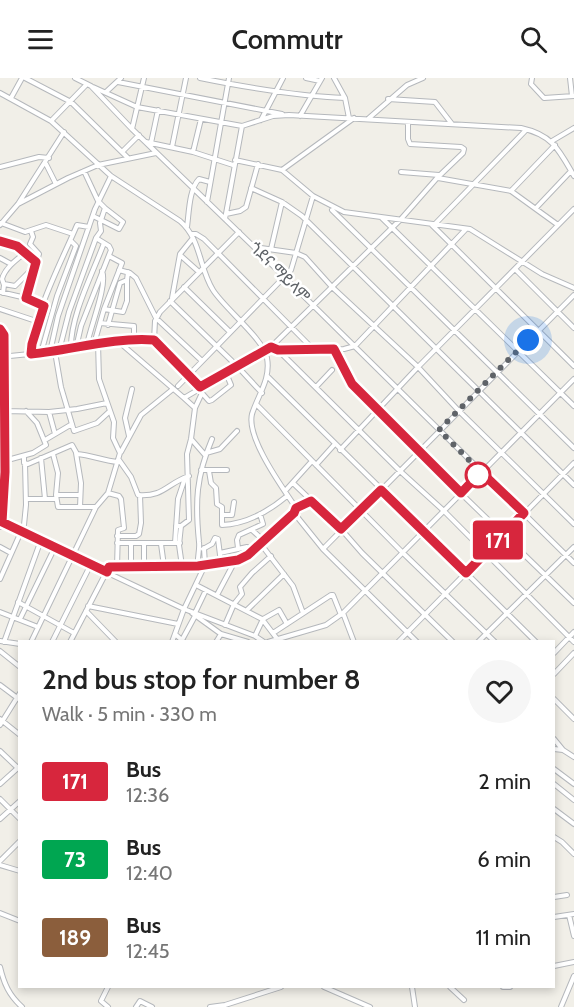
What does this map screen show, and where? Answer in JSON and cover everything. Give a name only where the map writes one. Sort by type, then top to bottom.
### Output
[{"type":"street","points":[[11,98],[23,78],[71,102],[129,158]]},
{"type":"street","name":"ጎደና ማይላም","points":[[75,78],[89,85],[193,189],[225,217],[574,563]]},
{"type":"street","points":[[132,129],[144,78]]},
{"type":"street","points":[[172,147],[186,78]]},
{"type":"street","points":[[200,78],[310,97],[345,98]]},
{"type":"street","points":[[207,202],[229,78]]},
{"type":"street","points":[[261,120],[283,78]]},
{"type":"street","points":[[300,116],[321,79],[306,78]]},
{"type":"street","points":[[334,78],[345,98],[352,118]]},
{"type":"street","points":[[368,118],[407,85],[423,78]]},
{"type":"street","points":[[532,78],[531,84],[544,98],[573,96],[570,78]]},
{"type":"street","points":[[106,92],[119,80],[142,87],[289,115],[527,129],[554,142],[573,174],[536,208]]},
{"type":"street","points":[[51,121],[89,85],[137,107],[242,126],[273,116],[289,115]]},
{"type":"street","points":[[0,93],[51,121],[111,176],[187,227],[192,236],[201,270],[215,293],[265,351],[268,362],[266,376],[252,418],[258,447],[296,508]]},
{"type":"street","points":[[388,99],[435,102],[453,124]]},
{"type":"street","points":[[152,143],[158,110]]},
{"type":"street","points":[[282,170],[352,118]]},
{"type":"street","points":[[193,152],[201,119]]},
{"type":"street","points":[[184,398],[271,347],[464,153],[461,147],[410,144],[408,122]]},
{"type":"street","points":[[225,217],[242,126]]},
{"type":"street","points":[[511,191],[554,142],[574,128]]},
{"type":"street","points":[[433,224],[527,129]]},
{"type":"street","points":[[64,132],[18,204],[1,224],[25,232],[46,225],[73,234]]},
{"type":"street","points":[[122,152],[139,135]]},
{"type":"street","points":[[146,141],[193,152],[233,165]]},
{"type":"street","points":[[18,204],[98,165],[156,153]]},
{"type":"street","points":[[0,166],[39,157],[49,158]]},
{"type":"street","points":[[235,160],[282,170],[313,196],[349,214],[467,228],[487,238],[548,278],[574,288]]},
{"type":"street","points":[[45,163],[56,184]]},
{"type":"street","points":[[225,217],[244,209],[258,164]]},
{"type":"street","points":[[84,171],[98,201],[123,224],[117,229],[93,216]]},
{"type":"street","points":[[401,172],[511,191],[558,225]]},
{"type":"street","points":[[110,411],[97,423],[78,432],[74,431],[61,387],[55,352],[58,316],[98,201],[111,176]]},
{"type":"street","points":[[187,227],[193,189],[197,179],[210,182]]},
{"type":"street","points":[[251,189],[282,202],[307,221],[574,485]]},
{"type":"street","points":[[178,386],[284,278],[294,264],[313,196]]},
{"type":"street","points":[[271,249],[282,202]]},
{"type":"street","points":[[327,205],[574,448]]},
{"type":"street","points":[[55,352],[96,238],[101,231],[100,220],[105,208]]},
{"type":"street","points":[[340,450],[436,348],[574,209]]},
{"type":"street","points":[[382,217],[574,406]]},
{"type":"street","points":[[31,354],[51,282],[78,224],[89,227]]},
{"type":"street","points":[[433,224],[495,290],[574,366]]},
{"type":"street","points":[[278,350],[334,349],[355,346],[467,228]]},
{"type":"street","points":[[26,298],[39,254],[30,244],[33,237],[31,231]]},
{"type":"street","points":[[226,373],[231,385],[211,401],[154,340],[156,318],[239,232]]},
{"type":"street","points":[[192,236],[200,236],[313,349]]},
{"type":"street","points":[[171,300],[180,254],[192,236]]},
{"type":"street","points":[[74,349],[111,247],[96,238]]},
{"type":"street","points":[[0,241],[17,246],[35,264]]},
{"type":"street","points":[[41,353],[57,296],[76,246],[71,241]]},
{"type":"street","points":[[74,349],[71,337],[76,318],[104,243]]},
{"type":"street","points":[[254,247],[296,253],[305,257],[574,524]]},
{"type":"street","points":[[25,253],[2,272],[4,284],[1,293],[26,298],[44,306]]},
{"type":"street","points":[[180,254],[201,270]]},
{"type":"street","points":[[109,256],[122,263],[104,309],[96,343],[99,379],[114,426],[113,438],[120,453]]},
{"type":"street","points":[[0,258],[12,264]]},
{"type":"street","points":[[4,284],[15,286],[35,264]]},
{"type":"street","points":[[515,269],[574,328]]},
{"type":"street","points":[[119,270],[136,278],[156,318],[202,361]]},
{"type":"street","points":[[87,345],[105,279],[102,271]]},
{"type":"street","points":[[104,309],[122,313],[128,298],[128,273]]},
{"type":"street","points":[[92,276],[99,279]]},
{"type":"street","points":[[108,325],[120,283],[127,280]]},
{"type":"street","points":[[184,287],[230,332]]},
{"type":"street","points":[[102,291],[110,294]]},
{"type":"street","points":[[323,549],[574,295]]},
{"type":"street","points":[[171,300],[262,393]]},
{"type":"street","points":[[0,309],[39,322]]},
{"type":"street","points":[[100,323],[134,326],[134,341]]},
{"type":"street","points":[[0,329],[4,335],[2,357],[5,411],[4,499],[1,524],[20,530],[74,555],[194,614],[262,640]]},
{"type":"street","points":[[2,357],[55,352],[96,343],[154,340]]},
{"type":"street","points":[[119,342],[195,408]]},
{"type":"street","points":[[271,347],[278,350],[400,471],[444,511],[574,642]]},
{"type":"street","points":[[334,349],[352,384],[376,411],[574,603]]},
{"type":"street","points":[[316,387],[332,370]]},
{"type":"street","points":[[266,376],[534,640]]},
{"type":"street","points":[[274,640],[326,625],[342,614],[574,379]]},
{"type":"street","points":[[129,437],[125,417],[132,389]]},
{"type":"street","points":[[32,640],[96,507],[108,493],[120,453],[141,415],[173,389]]},
{"type":"street","points":[[179,526],[189,520],[186,461],[200,390]]},
{"type":"street","points":[[5,411],[49,412],[107,403]]},
{"type":"street","points":[[256,405],[493,640]]},
{"type":"street","points":[[4,460],[24,456],[46,445],[37,423],[25,410]]},
{"type":"street","points":[[49,412],[55,434]]},
{"type":"street","points":[[45,440],[72,424]]},
{"type":"street","points":[[206,454],[222,447],[237,431]]},
{"type":"street","points":[[191,439],[206,454]]},
{"type":"street","points":[[198,566],[196,497],[201,471],[212,439]]},
{"type":"street","points":[[25,463],[53,454],[70,445],[74,446],[81,495],[80,507]]},
{"type":"street","points":[[316,465],[334,445]]},
{"type":"street","points":[[0,453],[4,460]]},
{"type":"street","points":[[76,453],[105,461],[119,461]]},
{"type":"street","points":[[53,454],[58,473],[57,505],[60,507],[96,507]]},
{"type":"street","points":[[0,579],[2,569],[25,520],[24,456]]},
{"type":"street","points":[[41,458],[45,499]]},
{"type":"street","points":[[119,461],[131,477],[137,494],[140,495],[157,495],[175,481],[187,477]]},
{"type":"street","points":[[209,471],[211,483],[216,488],[216,504],[222,507],[222,525],[236,524],[270,510],[312,461]]},
{"type":"street","points":[[400,640],[574,463]]},
{"type":"street","points":[[201,471],[227,470]]},
{"type":"street","points":[[182,566],[178,543],[178,499],[187,477]]},
{"type":"street","points":[[292,483],[451,640]]},
{"type":"street","points":[[108,493],[119,496],[121,499],[124,526],[118,529],[117,567]]},
{"type":"street","points":[[26,499],[81,495]]},
{"type":"street","points":[[117,536],[137,536],[140,530],[140,495]]},
{"type":"street","points":[[189,497],[196,497]]},
{"type":"street","points":[[71,640],[109,567],[198,566],[235,561],[244,558],[294,513],[296,508],[311,501]]},
{"type":"street","points":[[222,515],[232,515],[234,502]]},
{"type":"street","points":[[294,513],[323,549],[415,640]]},
{"type":"street","points":[[238,548],[237,537],[264,523],[260,514]]},
{"type":"street","points":[[236,524],[242,533]]},
{"type":"street","points":[[252,530],[293,586],[303,613]]},
{"type":"street","points":[[130,536],[131,566]]},
{"type":"street","points":[[199,549],[217,538],[221,563]]},
{"type":"street","points":[[18,644],[2,642],[41,540]]},
{"type":"street","points":[[117,543],[178,543]]},
{"type":"street","points":[[144,544],[144,566]]},
{"type":"street","points":[[161,544],[164,566]]},
{"type":"street","points":[[0,547],[11,553]]},
{"type":"street","points":[[20,619],[55,547]]},
{"type":"street","points":[[220,553],[247,547],[253,550]]},
{"type":"street","points":[[480,640],[574,547]]},
{"type":"street","points":[[173,640],[184,609],[206,565],[204,548]]},
{"type":"street","points":[[225,625],[234,604],[242,594],[240,587],[271,556]]},
{"type":"street","points":[[217,595],[235,561]]},
{"type":"street","points":[[53,640],[91,564]]},
{"type":"street","points":[[246,610],[284,574]]},
{"type":"street","points":[[196,585],[263,620],[278,639]]},
{"type":"street","points":[[183,640],[206,590]]},
{"type":"street","points":[[273,633],[332,595],[353,640]]},
{"type":"street","points":[[18,602],[75,633]]},
{"type":"street","points":[[87,609],[178,624]]},
{"type":"street","points":[[87,609],[114,640]]},
{"type":"street","points":[[255,636],[263,620],[280,610],[286,624]]},
{"type":"street","points":[[0,612],[38,627]]},
{"type":"street","points":[[194,614],[221,634],[241,640]]},
{"type":"street","points":[[555,652],[574,632]]},
{"type":"street","points":[[175,634],[182,640]]},
{"type":"street","points":[[217,640],[221,634]]},
{"type":"street","points":[[293,640],[294,635]]},
{"type":"street","points":[[0,651],[18,665]]},
{"type":"street","points":[[555,673],[574,653]]},
{"type":"street","points":[[0,685],[18,696]]},
{"type":"street","points":[[18,698],[1,722],[18,734]]},
{"type":"street","points":[[555,700],[574,719]]},
{"type":"street","points":[[555,740],[563,750],[574,757]]},
{"type":"street","points":[[555,749],[563,750]]},
{"type":"street","points":[[0,751],[18,767]]},
{"type":"street","points":[[0,784],[18,769]]},
{"type":"street","points":[[555,771],[574,784]]},
{"type":"street","points":[[555,785],[574,800]]},
{"type":"street","points":[[0,799],[18,817]]},
{"type":"street","points":[[0,819],[18,803]]},
{"type":"street","points":[[555,810],[574,824]]},
{"type":"street","points":[[555,838],[574,854]]},
{"type":"street","points":[[0,861],[18,843]]},
{"type":"street","points":[[0,865],[18,870]]},
{"type":"street","points":[[555,897],[567,896]]},
{"type":"street","points":[[0,913],[18,920]]},
{"type":"street","points":[[555,917],[572,914],[574,936]]},
{"type":"street","points":[[555,966],[574,962]]},
{"type":"street","points":[[0,967],[1,982],[22,1007]]},
{"type":"street","points":[[561,1007],[574,975]]},
{"type":"street","points":[[108,988],[101,1001],[108,1007]]},
{"type":"street","points":[[210,1007],[232,1004],[278,988]]},
{"type":"street","points":[[326,988],[370,1007]]},
{"type":"street","points":[[412,988],[415,1007]]},
{"type":"street","points":[[451,988],[464,1000]]},
{"type":"street","points":[[136,1007],[140,1001],[152,1007]]},
{"type":"bus line","name":"171","points":[[0,241],[17,246],[36,262],[26,298],[44,306],[31,354],[98,343],[154,340],[200,387],[271,347],[278,350],[334,349],[352,384],[376,411],[461,493],[481,472],[524,513],[466,573],[381,490],[341,529],[311,501],[296,508],[294,513],[248,555],[238,560],[198,566],[109,567],[107,572],[2,522],[6,403],[4,335],[0,329]]},
{"type":"route","points":[[478,475],[481,472],[439,430],[528,340]]}]
